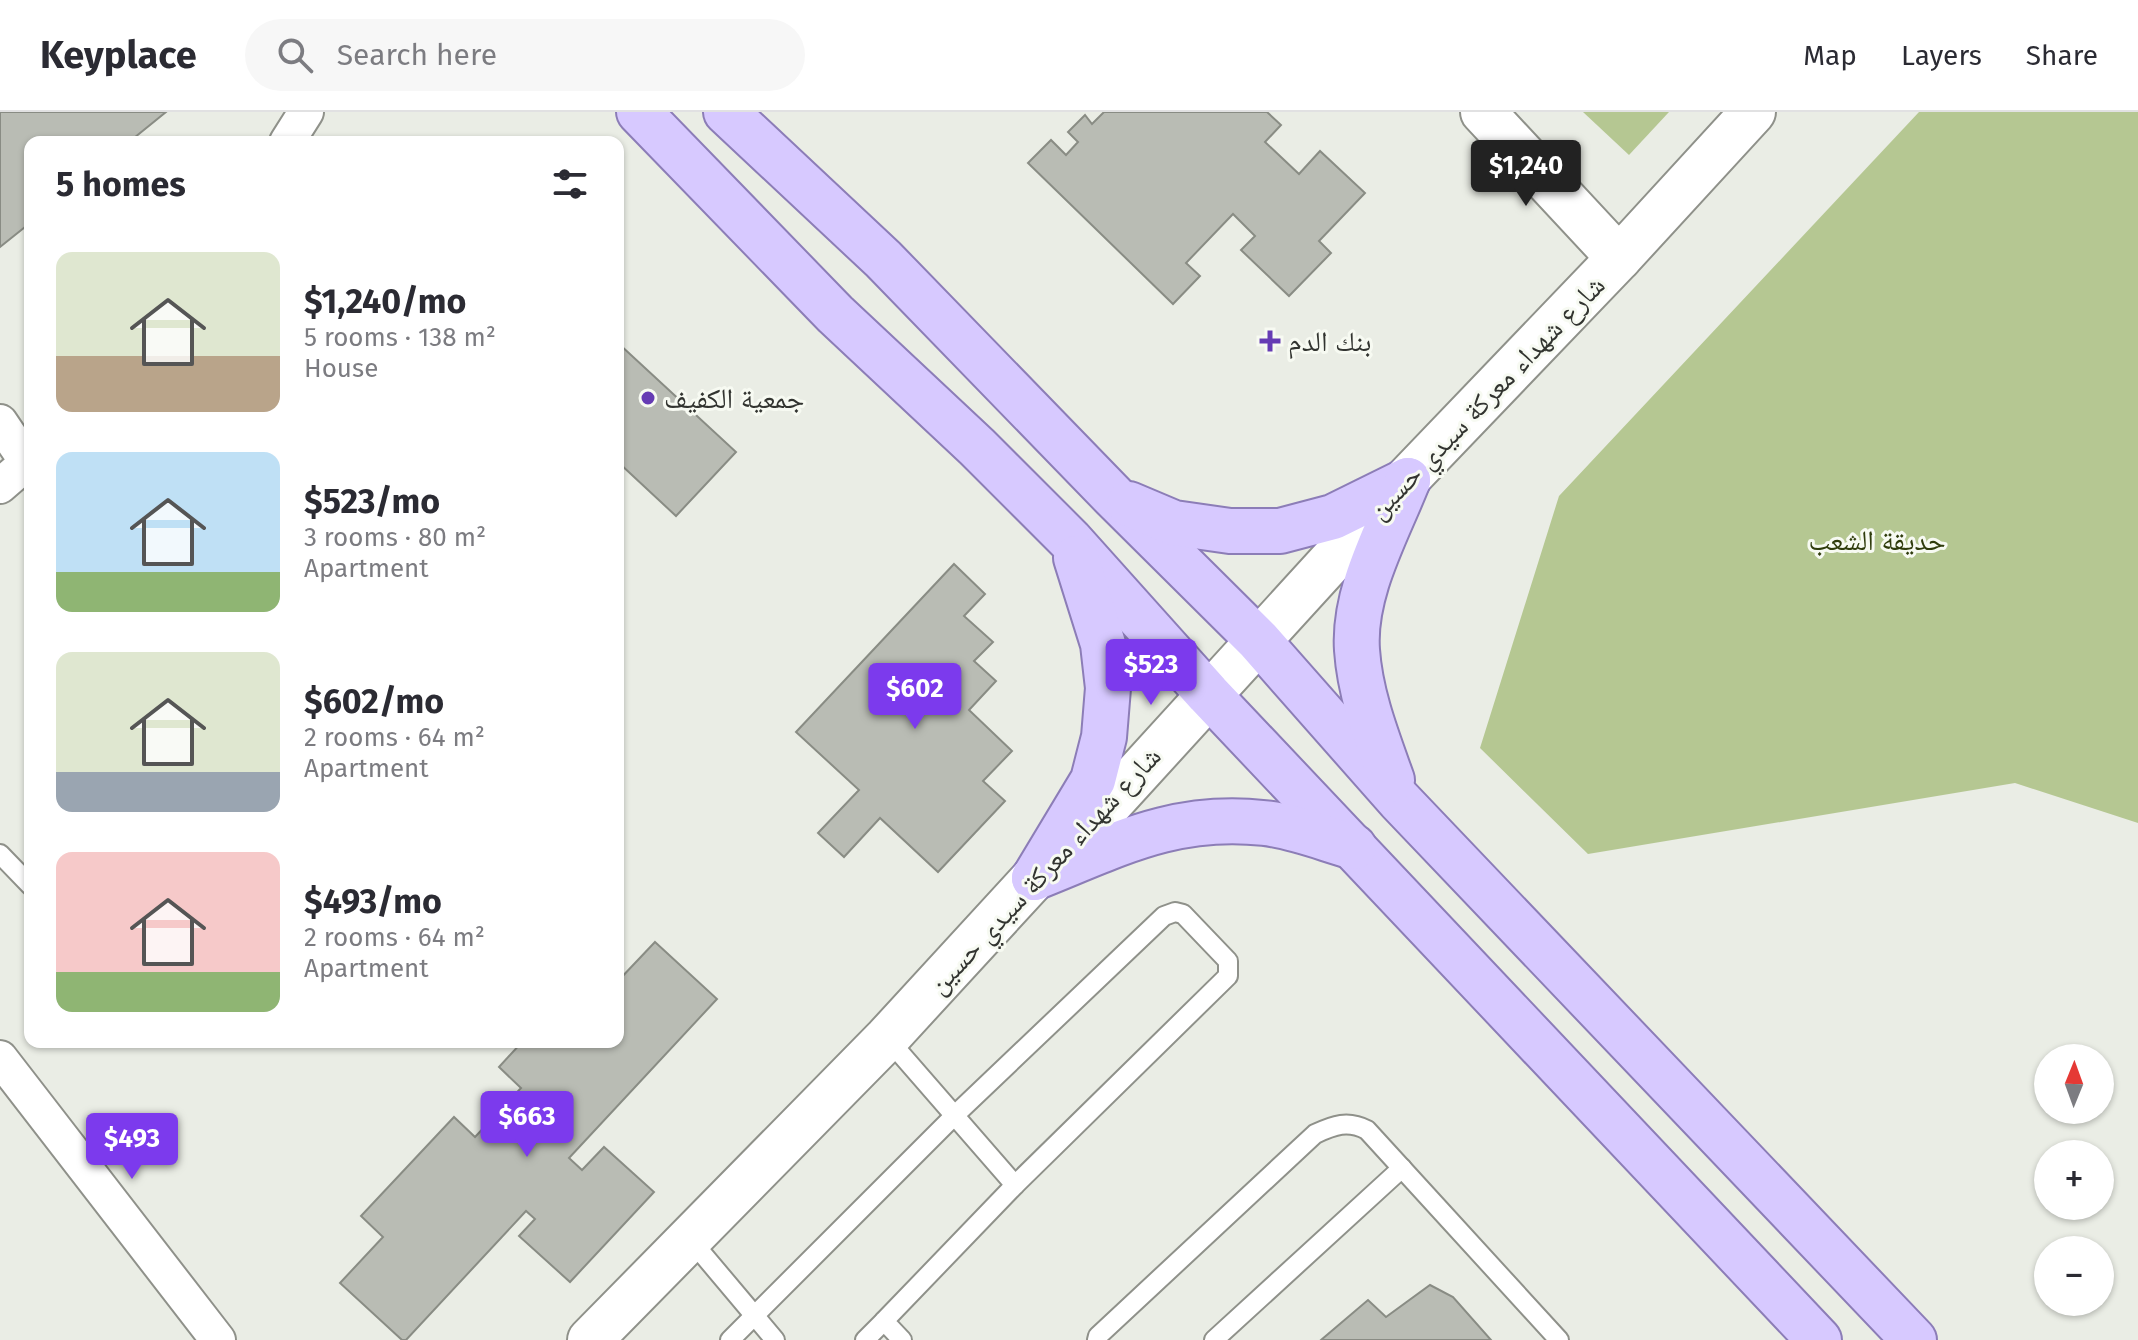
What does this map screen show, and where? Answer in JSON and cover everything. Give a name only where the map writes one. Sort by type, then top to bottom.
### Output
[{"type":"main road","points":[[639,112],[835,314],[977,447],[1070,540],[1208,694],[1819,1340]]},
{"type":"main road","points":[[726,112],[883,259],[1258,640],[1399,800],[1914,1340]]},
{"type":"main road","points":[[1483,112],[1619,258]]},
{"type":"main road","name":"شارع شهداء معركة سيدي حسين","points":[[590,1340],[887,1038],[1034,878],[1065,853],[1386,501],[1619,258],[1753,112]]},
{"type":"main road","points":[[1114,497],[1174,523],[1230,531],[1280,531],[1333,517],[1408,480]]},
{"type":"main road","points":[[1399,800],[1371,721],[1357,647],[1368,579],[1408,480]]},
{"type":"main road","points":[[1034,878],[1093,780],[1104,737],[1108,688],[1103,644],[1070,540]]},
{"type":"main road","points":[[1034,878],[1115,844],[1166,828],[1209,820],[1267,823],[1354,847]]},
{"type":"street","points":[[291,136],[306,112]]},
{"type":"street","points":[[0,422],[24,455]]},
{"type":"street","points":[[0,486],[24,466]]},
{"type":"street","points":[[0,1058],[218,1340]]},
{"type":"lane","points":[[0,854],[24,879]]},
{"type":"lane","points":[[730,1340],[955,1115],[1164,916],[1175,912],[1183,914],[1228,961],[1228,976],[1015,1185],[865,1340]]},
{"type":"lane","points":[[887,1038],[1015,1185]]},
{"type":"lane","points":[[1097,1340],[1315,1134],[1334,1125],[1355,1124],[1367,1130],[1559,1340]]},
{"type":"lane","points":[[1214,1340],[1402,1168]]},
{"type":"lane","points":[[690,1239],[775,1340]]},
{"type":"lane","points":[[884,1321],[902,1340]]},
{"type":"green space","points":[[1583,112],[1669,112],[1629,155]]},
{"type":"green space","name":"حديقة الشعب","points":[[1919,112],[2138,112],[2138,823],[2015,783],[1588,854],[1480,748],[1559,496]]},
{"type":"building","points":[[0,112],[166,112],[136,136],[24,136],[24,228],[0,247]]},
{"type":"building","points":[[1104,112],[1267,112],[1281,125],[1265,142],[1299,174],[1320,151],[1365,193],[1319,241],[1331,253],[1289,296],[1241,250],[1255,236],[1233,214],[1186,263],[1200,276],[1173,304],[1028,163],[1051,140],[1066,155],[1078,142],[1068,132],[1085,115],[1092,124]]},
{"type":"building","name":"جمعية الكفيف","points":[[624,349],[736,452],[676,516],[624,468]]},
{"type":"building","points":[[954,564],[985,594],[964,616],[993,642],[974,661],[996,681],[969,710],[1012,751],[983,781],[1005,801],[938,872],[880,818],[844,857],[818,833],[859,790],[796,732]]},
{"type":"building","points":[[655,942],[717,999],[569,1158],[582,1170],[604,1147],[654,1192],[570,1282],[519,1236],[535,1219],[526,1211],[406,1340],[402,1340],[340,1283],[383,1237],[361,1216],[454,1117],[475,1137],[521,1088],[499,1067],[516,1048],[624,1048],[624,975]]},
{"type":"building","points":[[1430,1285],[1453,1297],[1491,1340],[1321,1340],[1368,1300],[1386,1317]]},
{"type":"place","name":"بنك الدم","points":[[1270,341]]},
{"type":"place","name":"جمعية الكفيف","points":[[648,398]]}]
